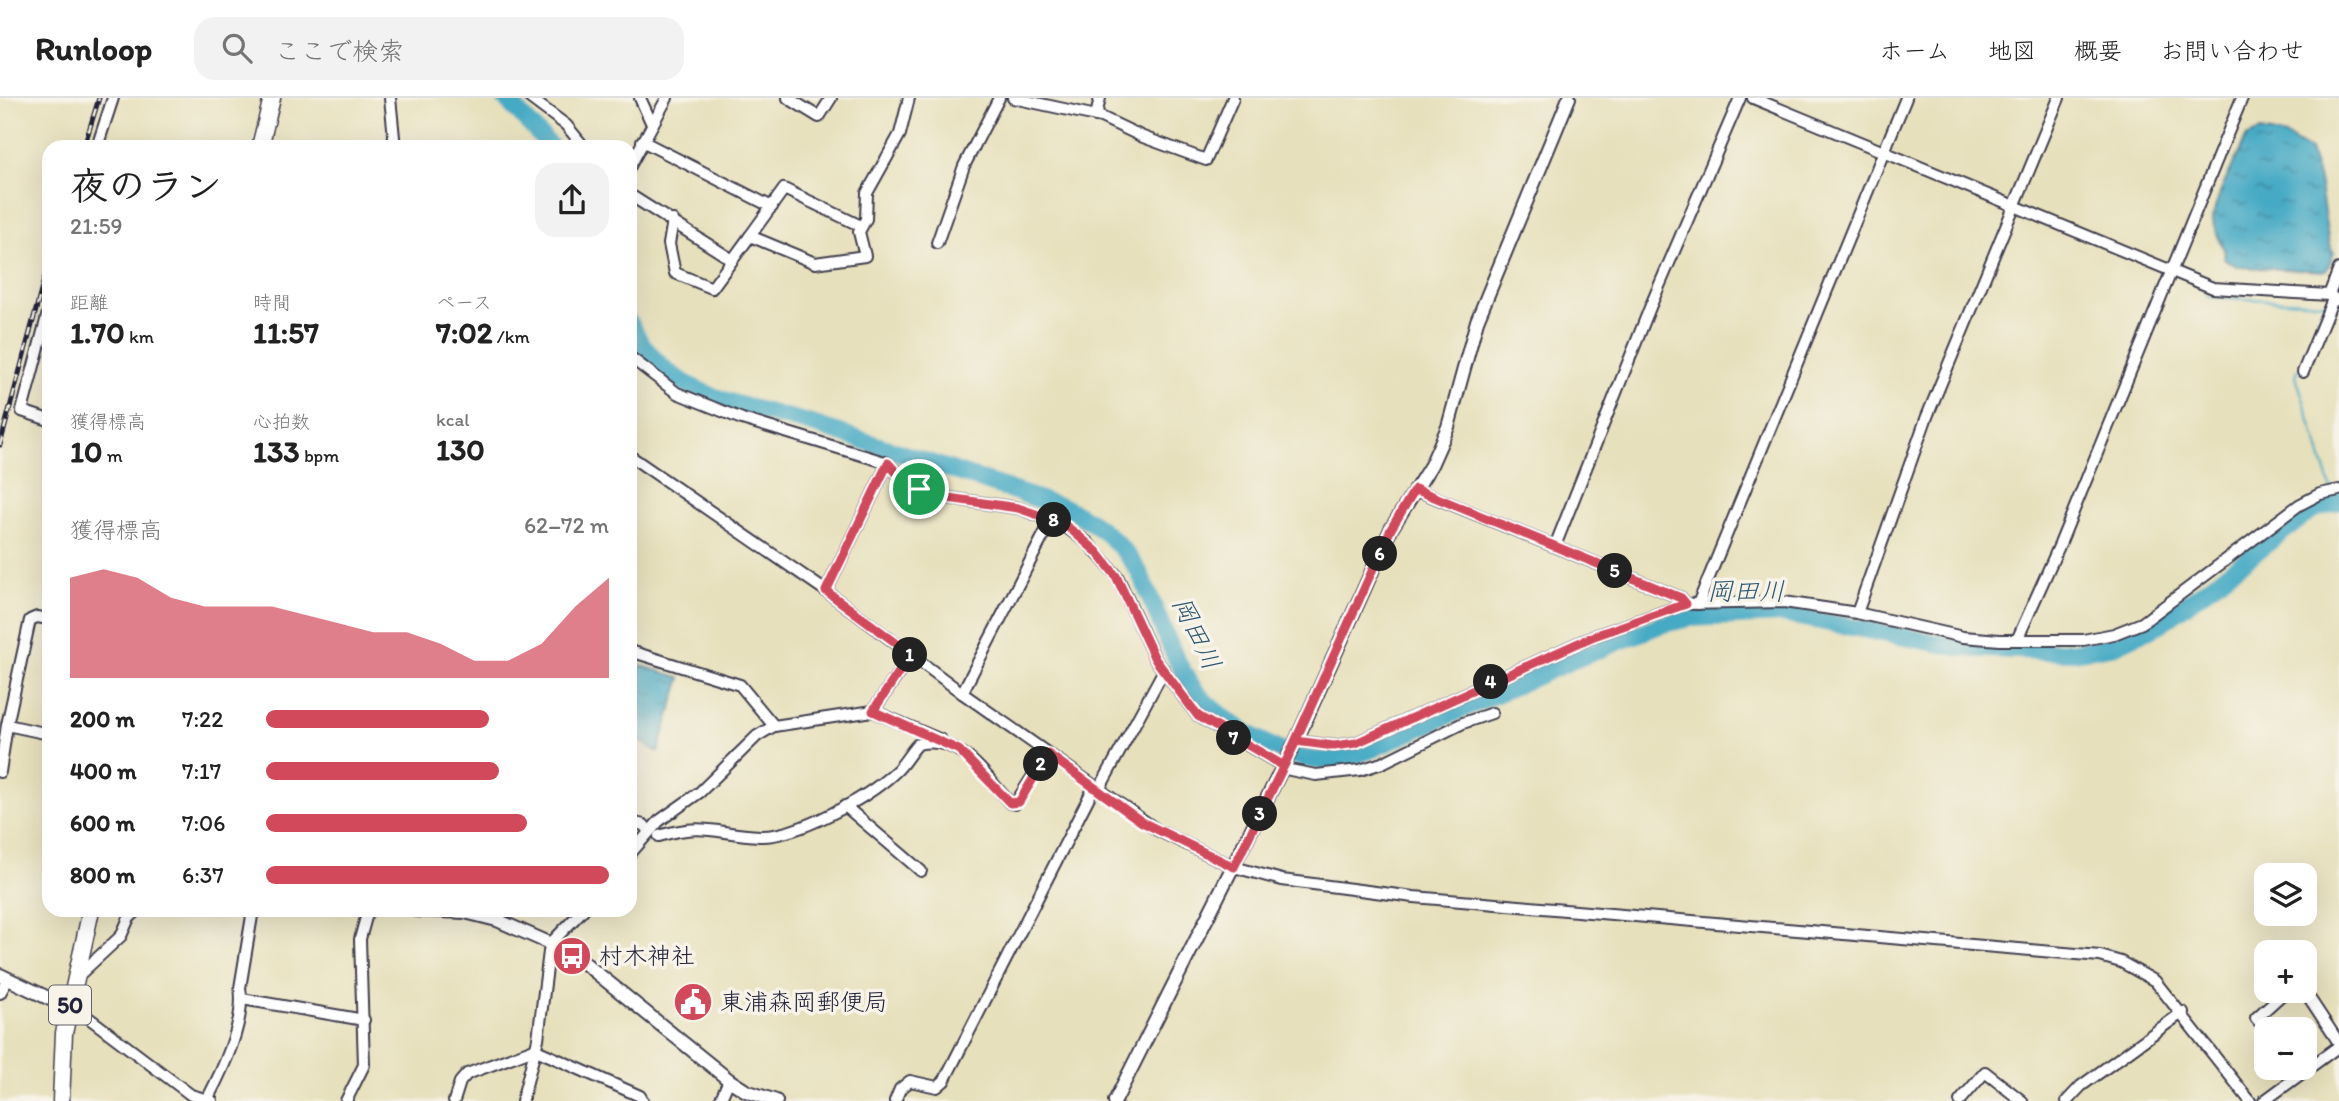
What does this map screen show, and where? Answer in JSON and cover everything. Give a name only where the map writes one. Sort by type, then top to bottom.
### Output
[{"type":"main road","points":[[261,140],[270,99]]},
{"type":"main road","name":"50","points":[[61,1101],[60,1072],[69,1008],[89,917]]},
{"type":"street","points":[[99,140],[113,98]]},
{"type":"street","points":[[390,98],[394,140]]},
{"type":"street","points":[[531,98],[566,125],[578,140]]},
{"type":"street","points":[[640,98],[651,122]]},
{"type":"street","points":[[637,151],[651,122],[667,98]]},
{"type":"street","points":[[788,98],[819,117],[831,98]]},
{"type":"street","points":[[750,236],[815,263],[865,256],[859,232],[866,219],[867,193],[900,134],[909,98]]},
{"type":"street","points":[[937,243],[964,166],[999,98]]},
{"type":"street","points":[[1013,98],[1096,116],[1206,160],[1233,98]]},
{"type":"street","points":[[1096,116],[1100,98]]},
{"type":"street","points":[[1115,1101],[1284,766],[1391,529],[1430,466],[1448,427],[1477,321],[1569,98]]},
{"type":"street","points":[[1555,545],[1651,305],[1740,98]]},
{"type":"street","points":[[1753,98],[2213,288],[2334,299]]},
{"type":"street","points":[[1692,604],[1906,98]]},
{"type":"street","points":[[1857,613],[1926,419],[2059,98]]},
{"type":"street","points":[[2017,639],[2060,544],[2242,98]]},
{"type":"street","points":[[642,141],[772,207]]},
{"type":"street","points":[[673,220],[669,243],[675,273],[712,288],[784,189],[861,226]]},
{"type":"street","points":[[637,199],[731,259]]},
{"type":"street","points":[[2303,372],[2334,299],[2339,269]]},
{"type":"street","points":[[42,335],[22,411],[42,418]]},
{"type":"street","points":[[637,362],[677,393],[742,419],[888,463],[905,482],[919,489],[948,498],[1018,508],[1052,519],[1074,532],[1107,563],[1123,588],[1148,646],[1198,716],[1299,774],[1316,775],[1360,770],[1382,763],[1463,723],[1492,713]]},
{"type":"street","points":[[637,461],[826,591],[962,693],[1150,826],[1234,867],[1310,886],[1414,897],[2089,954],[2121,962],[2146,976],[2183,1012],[2250,1101]]},
{"type":"street","points":[[826,591],[888,463]]},
{"type":"street","points":[[1415,489],[1692,604]]},
{"type":"street","points":[[1296,741],[1334,746],[1356,743],[1594,636],[1692,604],[1784,603],[1857,613],[1963,637],[2083,640],[2114,634],[2142,623],[2300,505],[2320,494],[2339,490]]},
{"type":"street","points":[[962,693],[1052,519]]},
{"type":"street","points":[[0,772],[7,725],[30,620],[42,618]]},
{"type":"street","points":[[637,653],[740,685],[774,726]]},
{"type":"street","points":[[873,711],[911,654]]},
{"type":"street","points":[[895,1101],[900,1089],[910,1081],[930,1087],[937,1087],[944,1082],[1091,793],[1098,789],[1164,670]]},
{"type":"street","points":[[637,848],[757,736],[774,726],[873,711],[965,754],[1012,804],[1019,802],[1048,754]]},
{"type":"street","points":[[7,725],[42,732]]},
{"type":"street","points":[[654,834],[701,827],[771,835],[807,825],[845,806],[897,771],[918,744],[942,741]]},
{"type":"street","points":[[845,806],[921,871]]},
{"type":"street","points":[[637,824],[644,825],[654,834]]},
{"type":"street","points":[[76,978],[121,936],[130,917]]},
{"type":"street","points":[[0,993],[4,977],[69,1008],[77,1009],[188,1098],[210,1099],[225,1063],[242,999],[240,988],[252,917]]},
{"type":"street","points":[[346,1101],[364,1065],[360,939],[366,917]]},
{"type":"street","points":[[503,917],[590,965],[729,1080],[746,1091],[776,1101]]},
{"type":"street","points":[[522,1101],[538,1039],[550,944],[576,917]]},
{"type":"street","points":[[242,999],[364,1020]]},
{"type":"street","points":[[2257,1017],[2273,1003]]},
{"type":"street","points":[[2312,1003],[2339,1044],[2317,1059]]},
{"type":"street","points":[[2067,1101],[2081,1086],[2183,1012]]},
{"type":"street","points":[[454,1101],[460,1082],[467,1074],[534,1049],[640,1096],[643,1101]]},
{"type":"street","points":[[1960,1101],[1985,1072],[2022,1101]]},
{"type":"street","points":[[720,1101],[729,1080]]},
{"type":"street","points":[[2264,1101],[2288,1080]]},
{"type":"water","points":[[2260,131],[2286,136],[2310,150],[2319,180],[2329,244],[2334,253],[2326,271],[2239,267],[2224,259],[2224,249],[2213,224],[2215,210],[2246,137]]},
{"type":"water","points":[[637,664],[681,678],[658,752],[637,740]]},
{"type":"waterway","name":"岡田川","points":[[505,98],[544,140]]},
{"type":"waterway","points":[[2207,294],[2209,297],[2325,303],[2306,351]]},
{"type":"waterway","name":"岡田川","points":[[637,336],[659,364],[675,377],[714,397],[815,425],[1068,509],[1090,521],[1117,543],[1139,572],[1176,658],[1200,695],[1246,732],[1282,751],[1315,760],[1344,758],[1372,749],[1571,661],[1660,625],[1689,618],[1782,614],[1963,648],[2072,652],[2116,645],[2160,624],[2312,510],[2339,501]]},
{"type":"waterway","points":[[2298,370],[2296,376],[2331,488]]},
{"type":"waterway","points":[[2332,494],[2334,502]]},
{"type":"railway","points":[[86,140],[99,98]]},
{"type":"railway","points":[[0,445],[42,287]]},
{"type":"place","name":"村木神社","points":[[572,956]]},
{"type":"place","name":"東浦森岡郵便局","points":[[693,1002]]},
{"type":"route","points":[[919,489],[905,482],[888,463],[826,591],[911,654],[873,711],[965,754],[1010,803],[1019,802],[1048,754],[1142,822],[1234,867],[1259,817],[1284,766],[1296,741],[1334,746],[1356,743],[1594,636],[1656,612],[1686,604],[1681,598],[1415,489],[1391,529],[1284,766],[1198,716],[1155,659],[1116,576],[1097,552],[1074,532],[1062,523],[1034,512],[1002,504],[948,498],[919,489]]}]
